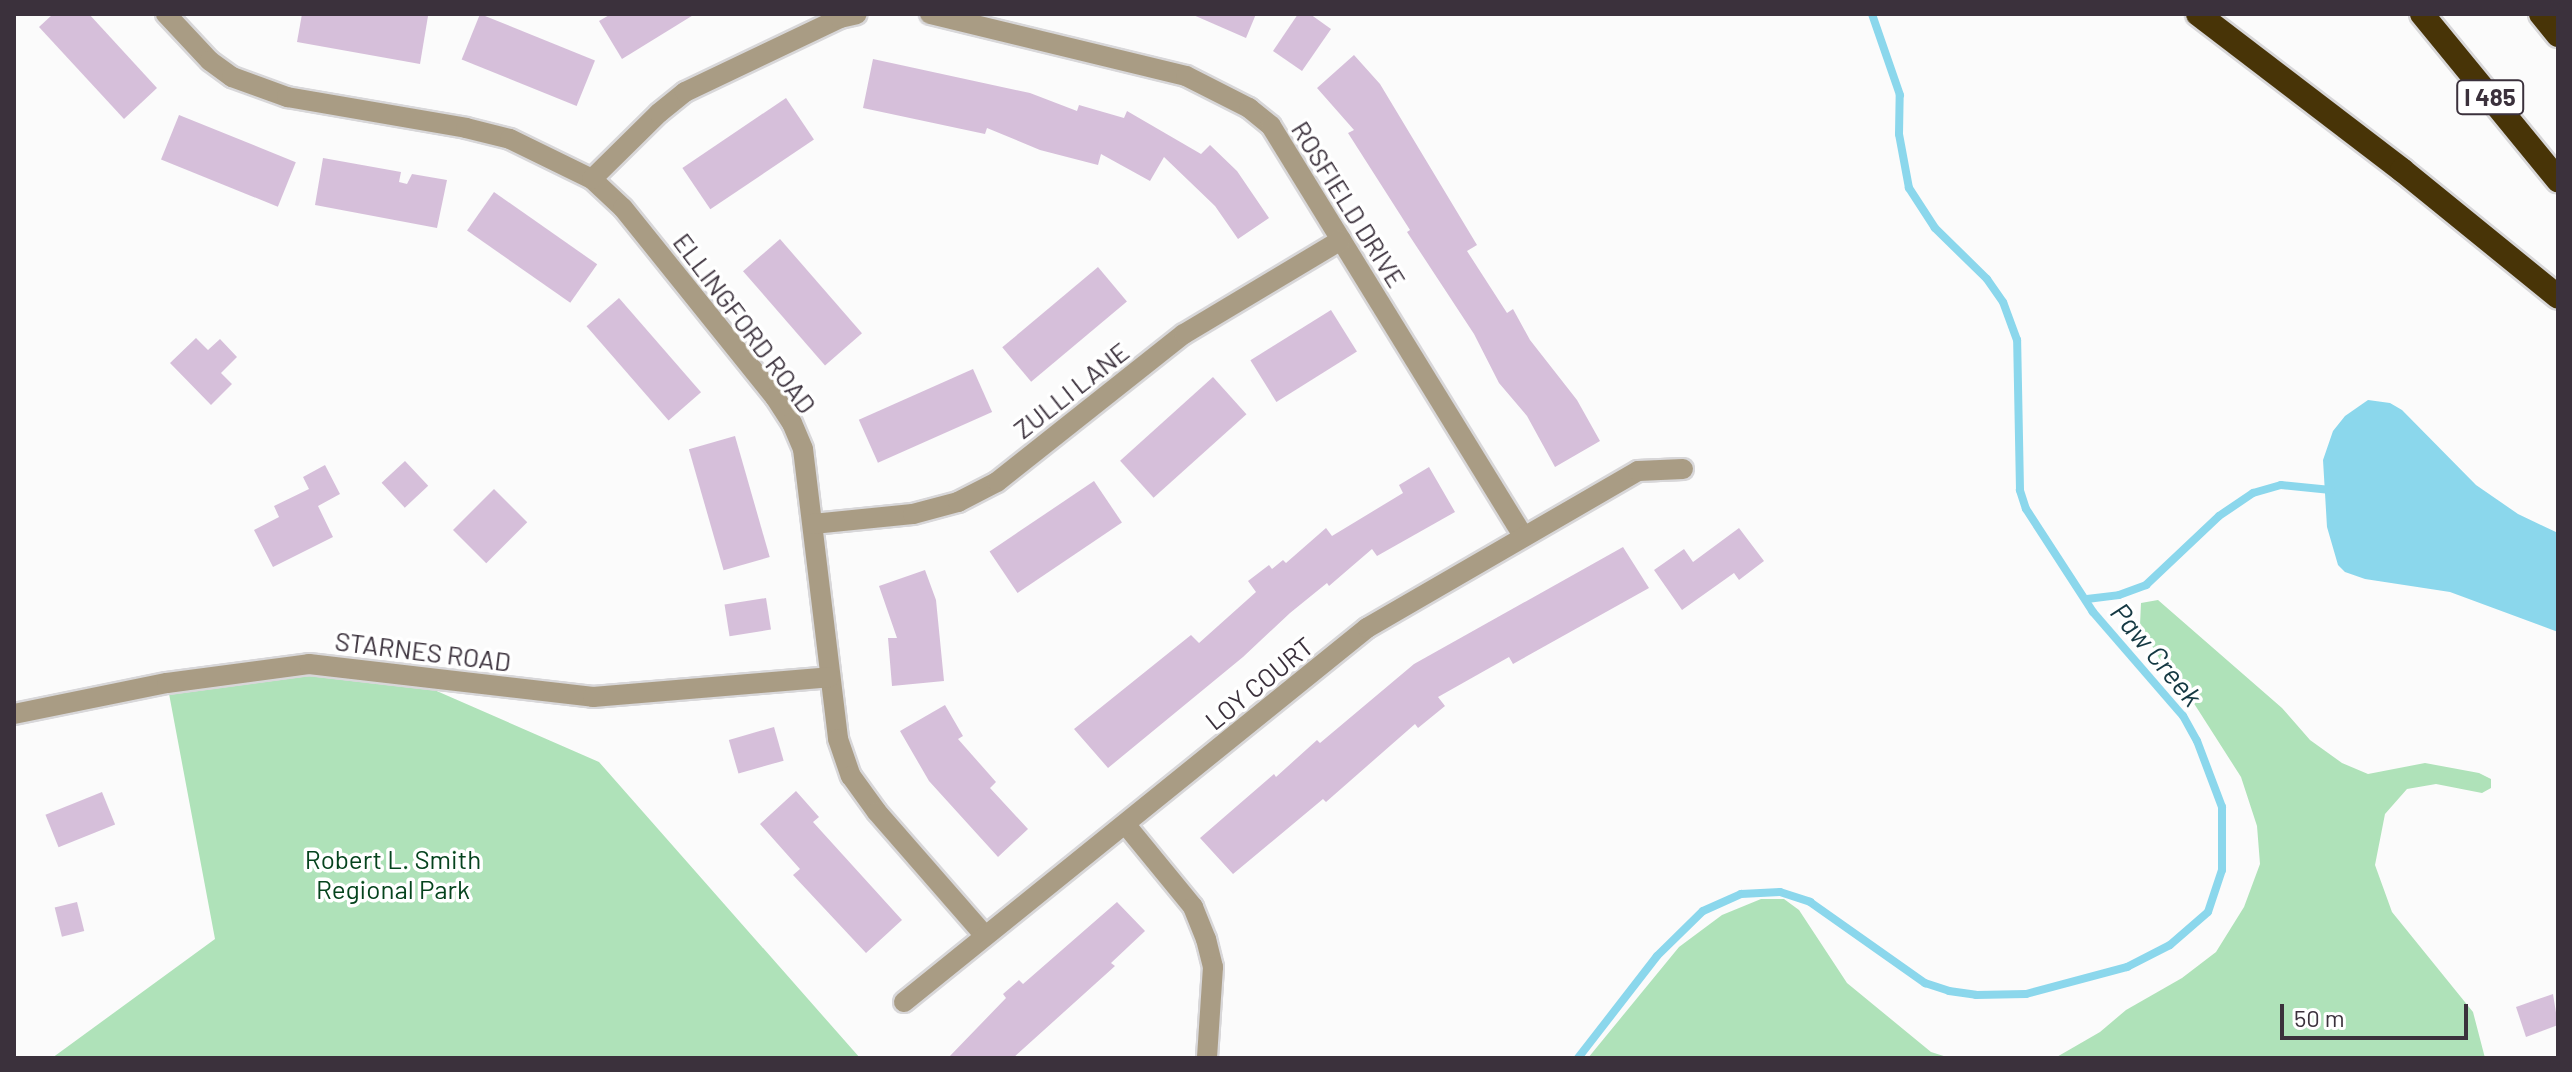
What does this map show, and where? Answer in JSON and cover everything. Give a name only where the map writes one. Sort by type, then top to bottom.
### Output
[{"type":"highway","points":[[2198,14],[2402,170],[2558,297]]},
{"type":"highway","name":"I 485","points":[[2422,14],[2558,180]]},
{"type":"highway","points":[[2541,14],[2558,35]]},
{"type":"street","name":"ELLINGFORD ROAD","points":[[166,14],[210,61],[232,77],[287,97],[466,128],[510,139],[592,179],[612,196],[784,410],[803,449],[838,739],[851,776],[877,812],[985,936]]},
{"type":"street","points":[[592,179],[659,113],[685,92],[827,24],[857,14]]},
{"type":"street","name":"ROSFIELD DRIVE","points":[[930,14],[1186,76],[1223,93],[1271,126],[1523,536]]},
{"type":"street","name":"ZULLI LANE","points":[[813,524],[913,514],[958,502],[997,482],[1184,334],[1341,240]]},
{"type":"street","name":"LOY COURT","points":[[904,1002],[1367,628],[1638,471],[1683,469]]},
{"type":"street","name":"STARNES ROAD","points":[[14,714],[167,683],[309,664],[593,697],[829,677]]},
{"type":"street","points":[[1126,825],[1193,907],[1206,939],[1213,967],[1207,1058]]},
{"type":"green space","points":[[2158,600],[2282,708],[2310,740],[2342,763],[2368,774],[2425,763],[2479,773],[2491,779],[2491,788],[2482,793],[2436,784],[2407,789],[2385,814],[2375,865],[2392,912],[2473,1012],[2485,1058],[2055,1058],[2100,1032],[2126,1010],[2182,978],[2216,952],[2244,907],[2260,864],[2257,826],[2241,777],[2195,705],[2159,658],[2140,625],[2141,603]]},
{"type":"green space","name":"Robert L. Smith Regional Park","points":[[285,665],[400,675],[599,762],[860,1058],[52,1058],[215,939],[167,683]]},
{"type":"green space","points":[[1761,899],[1784,899],[1799,910],[1847,983],[1931,1052],[1950,1058],[1588,1058],[1679,947],[1722,915]]},
{"type":"water","points":[[2368,400],[2390,403],[2402,410],[2476,485],[2518,514],[2558,533],[2558,632],[2450,592],[2365,579],[2345,572],[2338,565],[2327,527],[2323,460],[2333,431],[2345,416]]},
{"type":"building","points":[[53,14],[89,14],[157,88],[124,119],[39,27]]},
{"type":"building","points":[[302,14],[428,16],[420,64],[297,42]]},
{"type":"building","points":[[480,14],[595,60],[577,106],[462,59]]},
{"type":"building","points":[[611,14],[695,14],[622,59],[599,21]]},
{"type":"building","points":[[1191,14],[1256,14],[1246,38]]},
{"type":"building","points":[[1298,14],[1310,14],[1331,29],[1302,71],[1273,51]]},
{"type":"building","points":[[1354,55],[1380,84],[1477,245],[1467,251],[1507,313],[1513,309],[1530,340],[1577,400],[1600,441],[1555,467],[1527,416],[1499,383],[1474,334],[1407,232],[1410,230],[1348,133],[1354,130],[1317,88]]},
{"type":"building","points":[[873,59],[1030,93],[1077,111],[1079,105],[1124,118],[1127,111],[1201,154],[1210,145],[1237,171],[1269,218],[1238,239],[1215,206],[1164,157],[1150,181],[1101,154],[1098,165],[1040,150],[987,128],[985,134],[863,108]]},
{"type":"building","points":[[786,98],[814,139],[710,209],[682,168]]},
{"type":"building","points":[[179,115],[296,162],[278,207],[161,160]]},
{"type":"building","points":[[323,158],[401,172],[399,182],[407,184],[412,174],[447,180],[437,228],[315,205]]},
{"type":"building","points":[[494,192],[597,264],[570,303],[467,231]]},
{"type":"building","points":[[780,239],[862,333],[825,365],[743,271]]},
{"type":"building","points":[[1098,267],[1127,301],[1031,382],[1002,347]]},
{"type":"building","points":[[619,298],[701,392],[669,421],[587,326]]},
{"type":"building","points":[[1331,310],[1357,352],[1276,402],[1250,360]]},
{"type":"building","points":[[196,338],[208,350],[220,339],[237,357],[221,373],[232,384],[211,405],[170,363]]},
{"type":"building","points":[[973,369],[992,412],[878,463],[859,420]]},
{"type":"building","points":[[1213,377],[1246,414],[1154,498],[1120,461]]},
{"type":"building","points":[[735,436],[770,557],[724,570],[689,449]]},
{"type":"building","points":[[405,461],[428,486],[405,508],[382,483]]},
{"type":"building","points":[[325,465],[340,494],[318,506],[333,537],[273,567],[254,530],[279,517],[274,506],[309,489],[303,477]]},
{"type":"building","points":[[1429,467],[1455,512],[1377,556],[1372,549],[1329,586],[1327,583],[1290,613],[1243,657],[1108,768],[1074,729],[1191,635],[1199,643],[1256,592],[1248,581],[1269,565],[1272,569],[1283,560],[1286,563],[1326,528],[1332,536],[1403,493],[1399,485]]},
{"type":"building","points":[[1094,481],[1122,522],[1018,593],[990,551]]},
{"type":"building","points":[[494,489],[527,522],[486,563],[453,530]]},
{"type":"building","points":[[1739,528],[1764,561],[1739,580],[1734,573],[1682,610],[1654,570],[1684,549],[1693,562]]},
{"type":"building","points":[[1623,547],[1649,588],[1513,664],[1509,657],[1438,697],[1445,706],[1418,728],[1415,724],[1326,802],[1323,799],[1233,874],[1200,838],[1274,774],[1276,777],[1317,740],[1320,743],[1414,664]]},
{"type":"building","points":[[925,570],[936,600],[944,681],[892,686],[888,638],[897,638],[879,586]]},
{"type":"building","points":[[766,598],[771,630],[730,636],[725,605]]},
{"type":"building","points":[[945,705],[963,736],[958,739],[996,782],[990,788],[1028,829],[998,857],[929,781],[900,731]]},
{"type":"building","points":[[774,727],[784,761],[738,774],[729,740]]},
{"type":"building","points":[[796,791],[819,817],[813,822],[902,920],[866,953],[793,875],[800,869],[760,824]]},
{"type":"building","points":[[102,792],[115,824],[59,847],[45,815]]},
{"type":"building","points":[[77,902],[84,931],[62,937],[55,908]]},
{"type":"building","points":[[1117,902],[1145,931],[1111,963],[1115,966],[1013,1058],[948,1058],[1006,998],[1003,994],[1019,980],[1023,984]]},
{"type":"building","points":[[2553,994],[2558,1025],[2526,1037],[2516,1007]]},
{"type":"waterway","name":"Paw Creek","points":[[1578,1058],[1657,956],[1703,911],[1741,894],[1780,892],[1810,902],[1925,983],[1976,995],[2026,994],[2127,967],[2170,945],[2208,912],[2222,870],[2222,807],[2197,741],[2183,716],[2093,612],[2026,509],[2020,490],[2017,340],[2003,302],[1987,279],[1935,228],[1909,188],[1899,134],[1900,95],[1872,14]]},
{"type":"waterway","points":[[2087,599],[2119,595],[2146,585],[2219,516],[2253,493],[2281,485],[2331,490]]}]
